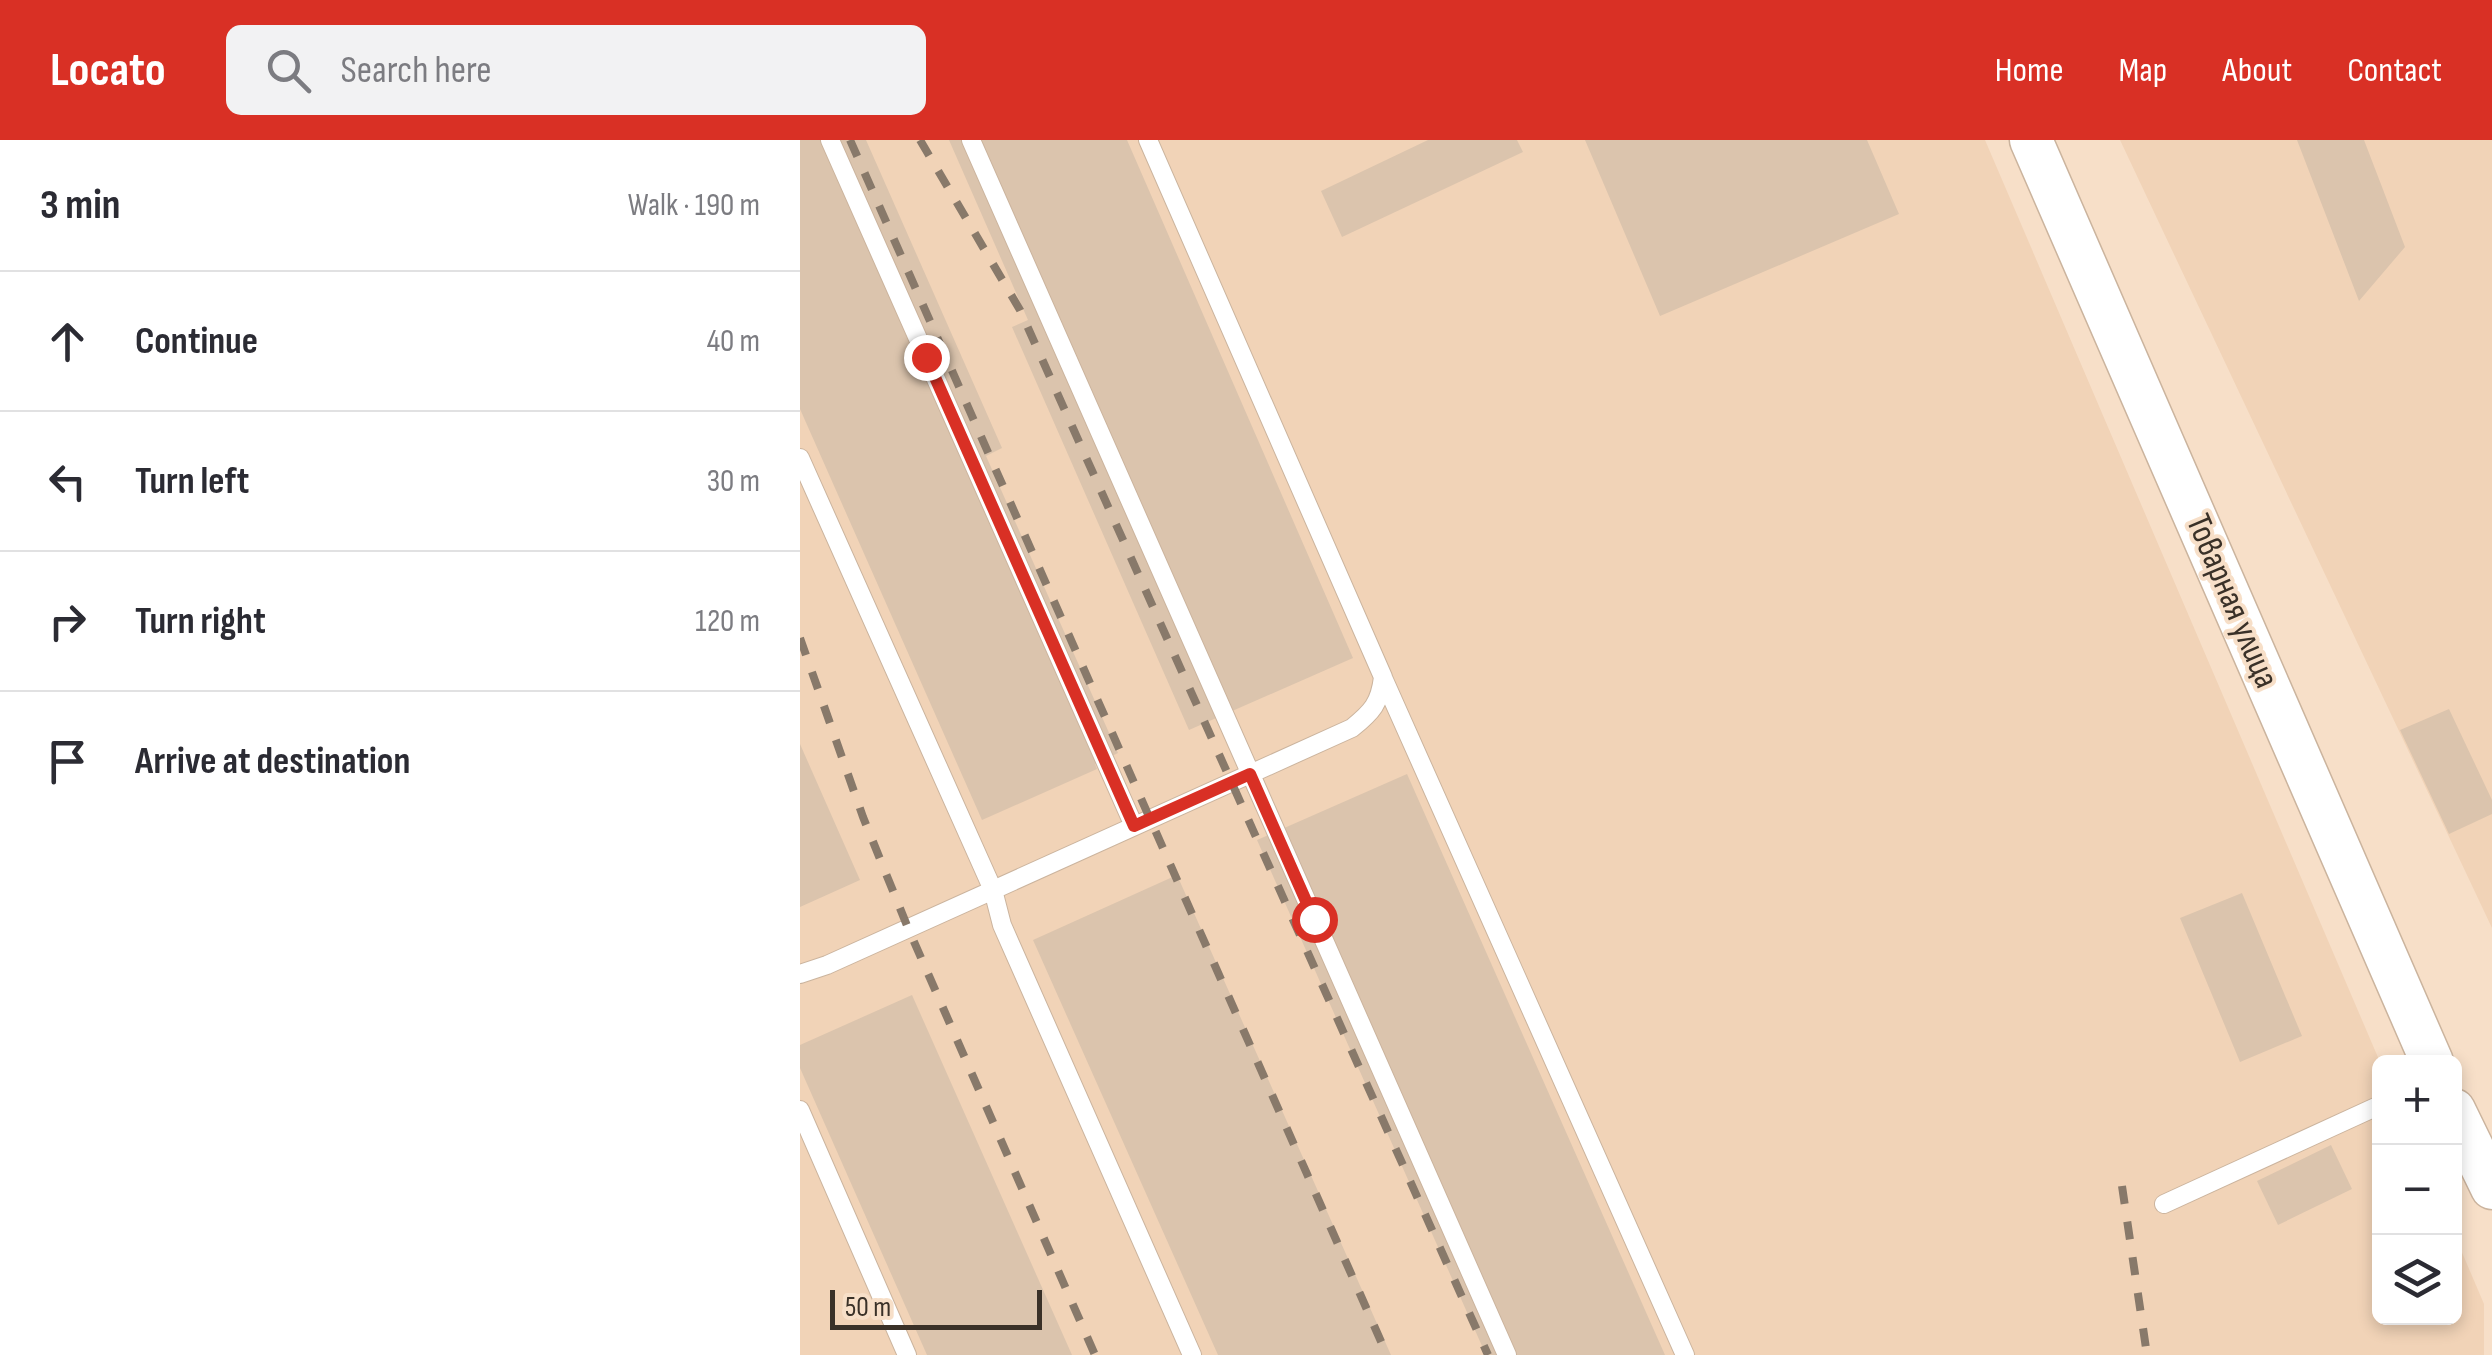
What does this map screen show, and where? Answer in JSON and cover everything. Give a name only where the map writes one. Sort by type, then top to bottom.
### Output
[{"type":"street","name":"Товарная улица","points":[[2031,140],[2429,1055]]},
{"type":"street","points":[[2462,1126],[2492,1188]]},
{"type":"lane","points":[[830,140],[1134,826]]},
{"type":"lane","points":[[971,140],[1506,1355]]},
{"type":"lane","points":[[1148,140],[1382,677],[1686,1355]]},
{"type":"lane","points":[[800,458],[994,890],[1002,926],[1192,1355]]},
{"type":"lane","points":[[800,974],[1352,728],[1368,715],[1381,696],[1382,677]]},
{"type":"lane","points":[[2164,1204],[2372,1109]]},
{"type":"lane","points":[[800,1110],[907,1355]]},
{"type":"shaded area","points":[[800,140],[1985,140],[2377,1055],[2372,1055],[2372,1325],[2462,1325],[2462,1252],[2484,1304],[2484,1355],[800,1355]]},
{"type":"shaded area","points":[[2120,140],[2492,140],[2492,928]]},
{"type":"building","points":[[800,140],[866,140],[1002,448],[986,456],[1118,753],[1095,764],[1097,769],[982,820],[800,409]]},
{"type":"building","points":[[949,140],[1127,140],[1353,658],[1189,730],[1012,327],[1028,320]]},
{"type":"building","points":[[1428,140],[1517,140],[1523,152],[1342,237],[1321,191]]},
{"type":"building","points":[[1585,140],[1867,140],[1899,214],[1660,316]]},
{"type":"building","points":[[2297,140],[2364,140],[2405,247],[2359,301]]},
{"type":"building","points":[[2449,709],[2492,800],[2492,814],[2449,834],[2400,730]]},
{"type":"building","points":[[800,744],[860,880],[800,907]]},
{"type":"building","points":[[1407,774],[1665,1355],[1486,1355],[1257,840]]},
{"type":"building","points":[[1177,875],[1391,1355],[1218,1355],[1033,940]]},
{"type":"building","points":[[2242,893],[2302,1036],[2240,1062],[2180,918]]},
{"type":"building","points":[[912,995],[1072,1355],[927,1355],[800,1068],[800,1045]]},
{"type":"building","points":[[2331,1145],[2352,1189],[2278,1225],[2257,1181]]},
{"type":"railway","points":[[850,140],[1387,1355]]},
{"type":"railway","points":[[920,140],[1020,310],[1488,1355]]},
{"type":"railway","points":[[800,638],[863,817],[908,928],[1095,1355]]},
{"type":"railway","points":[[2122,1186],[2147,1355]]},
{"type":"route","points":[[926,357],[1134,826],[1250,774],[1314,919]]}]
